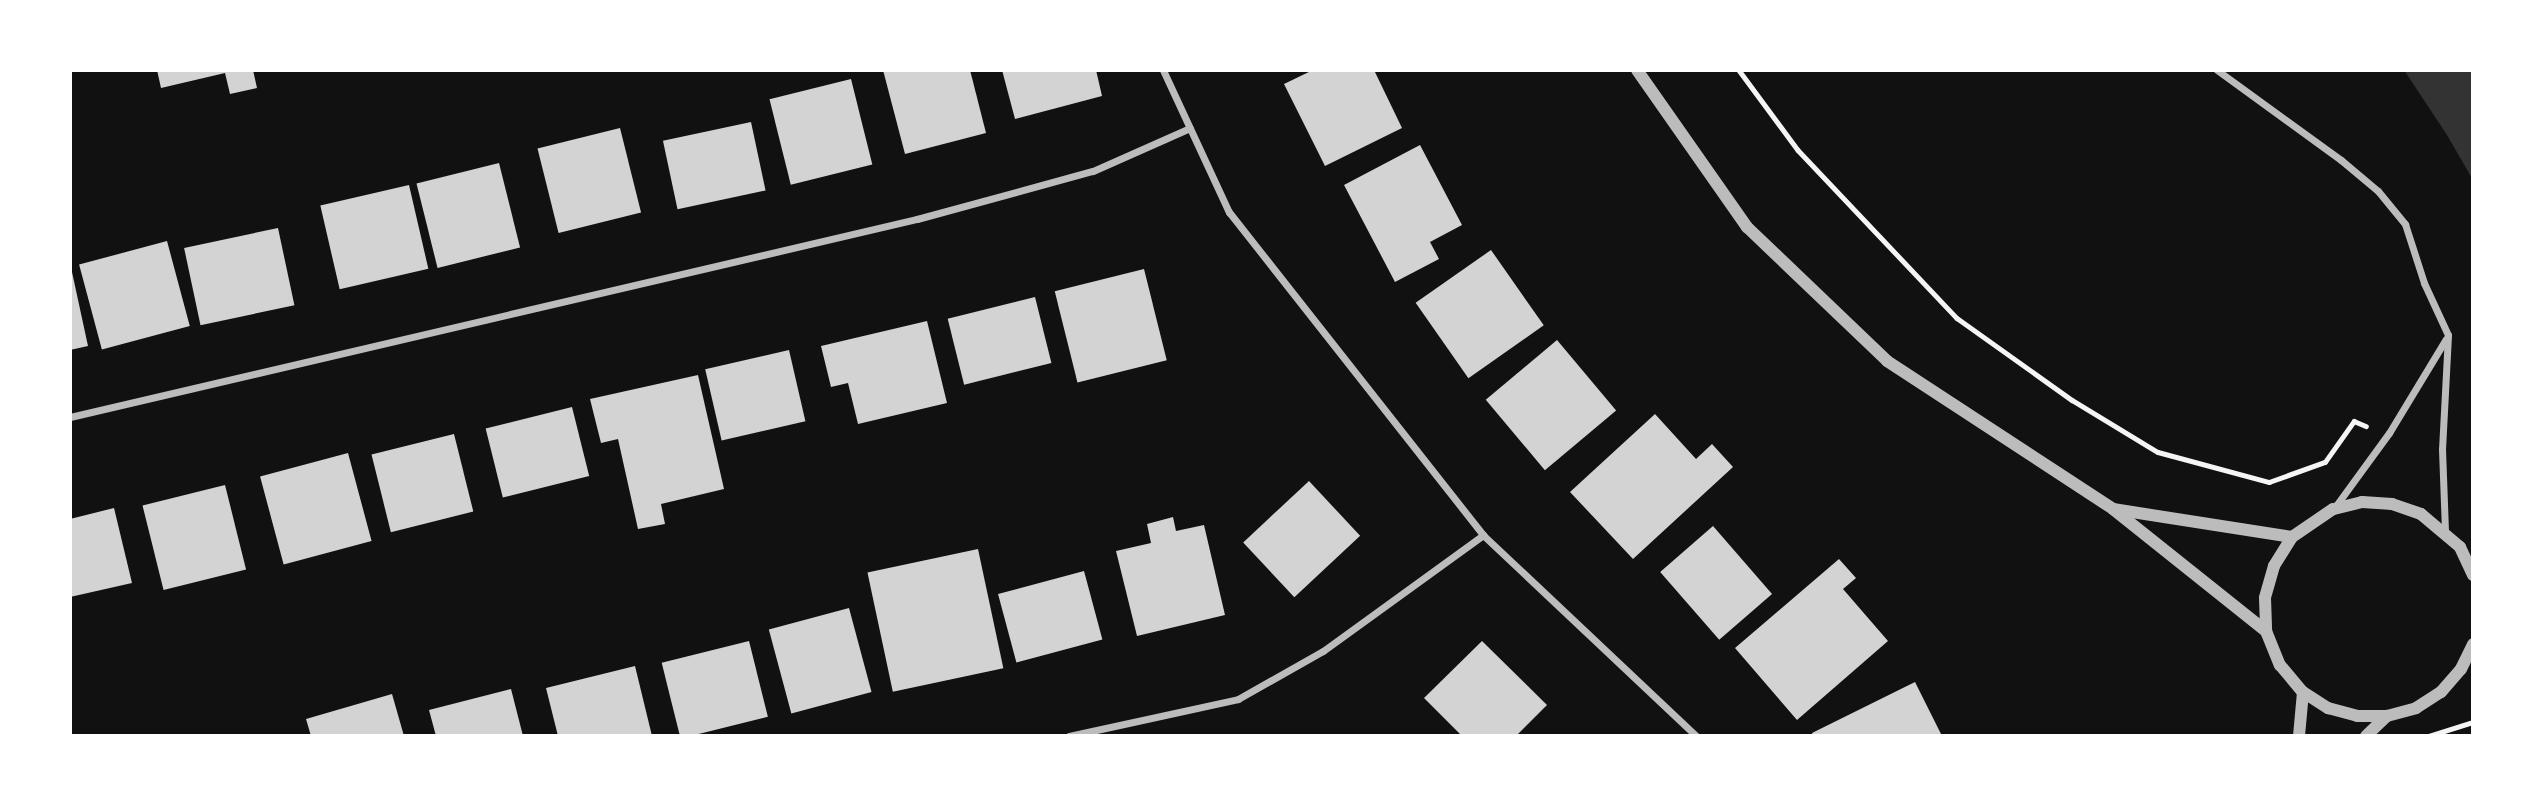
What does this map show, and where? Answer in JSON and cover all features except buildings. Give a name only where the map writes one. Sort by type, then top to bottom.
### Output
[{"type":"street","points":[[1163,70],[1230,212],[1483,535],[1696,736]]},
{"type":"street","points":[[1637,70],[1747,227],[1887,361],[2113,509],[2266,631]]},
{"type":"street","points":[[2217,70],[2378,191],[2405,224],[2424,283],[2448,335],[2442,449],[2445,531]]},
{"type":"street","points":[[70,417],[917,219],[1093,171],[1190,128]]},
{"type":"street","points":[[2448,335],[2389,433],[2333,509],[2292,537],[2274,566],[2265,598],[2266,631],[2280,665],[2303,692],[2328,708],[2357,716],[2386,716],[2416,708],[2441,692],[2467,669],[2473,644]]},
{"type":"street","points":[[2333,509],[2362,502],[2392,504],[2421,514],[2445,531],[2472,570]]},
{"type":"street","points":[[2113,509],[2292,537]]},
{"type":"street","points":[[1069,736],[1238,699],[1323,651],[1483,535]]},
{"type":"street","points":[[2298,736],[2303,692]]},
{"type":"street","points":[[2366,736],[2386,716]]},
{"type":"path","points":[[1739,70],[1798,150],[1957,318],[2072,400],[2158,452],[2269,482],[2300,475],[2325,462],[2354,421]]},
{"type":"path","points":[[2429,736],[2473,722]]},
{"type":"shaded area","points":[[2404,70],[2473,70],[2473,180],[2447,135]]}]
